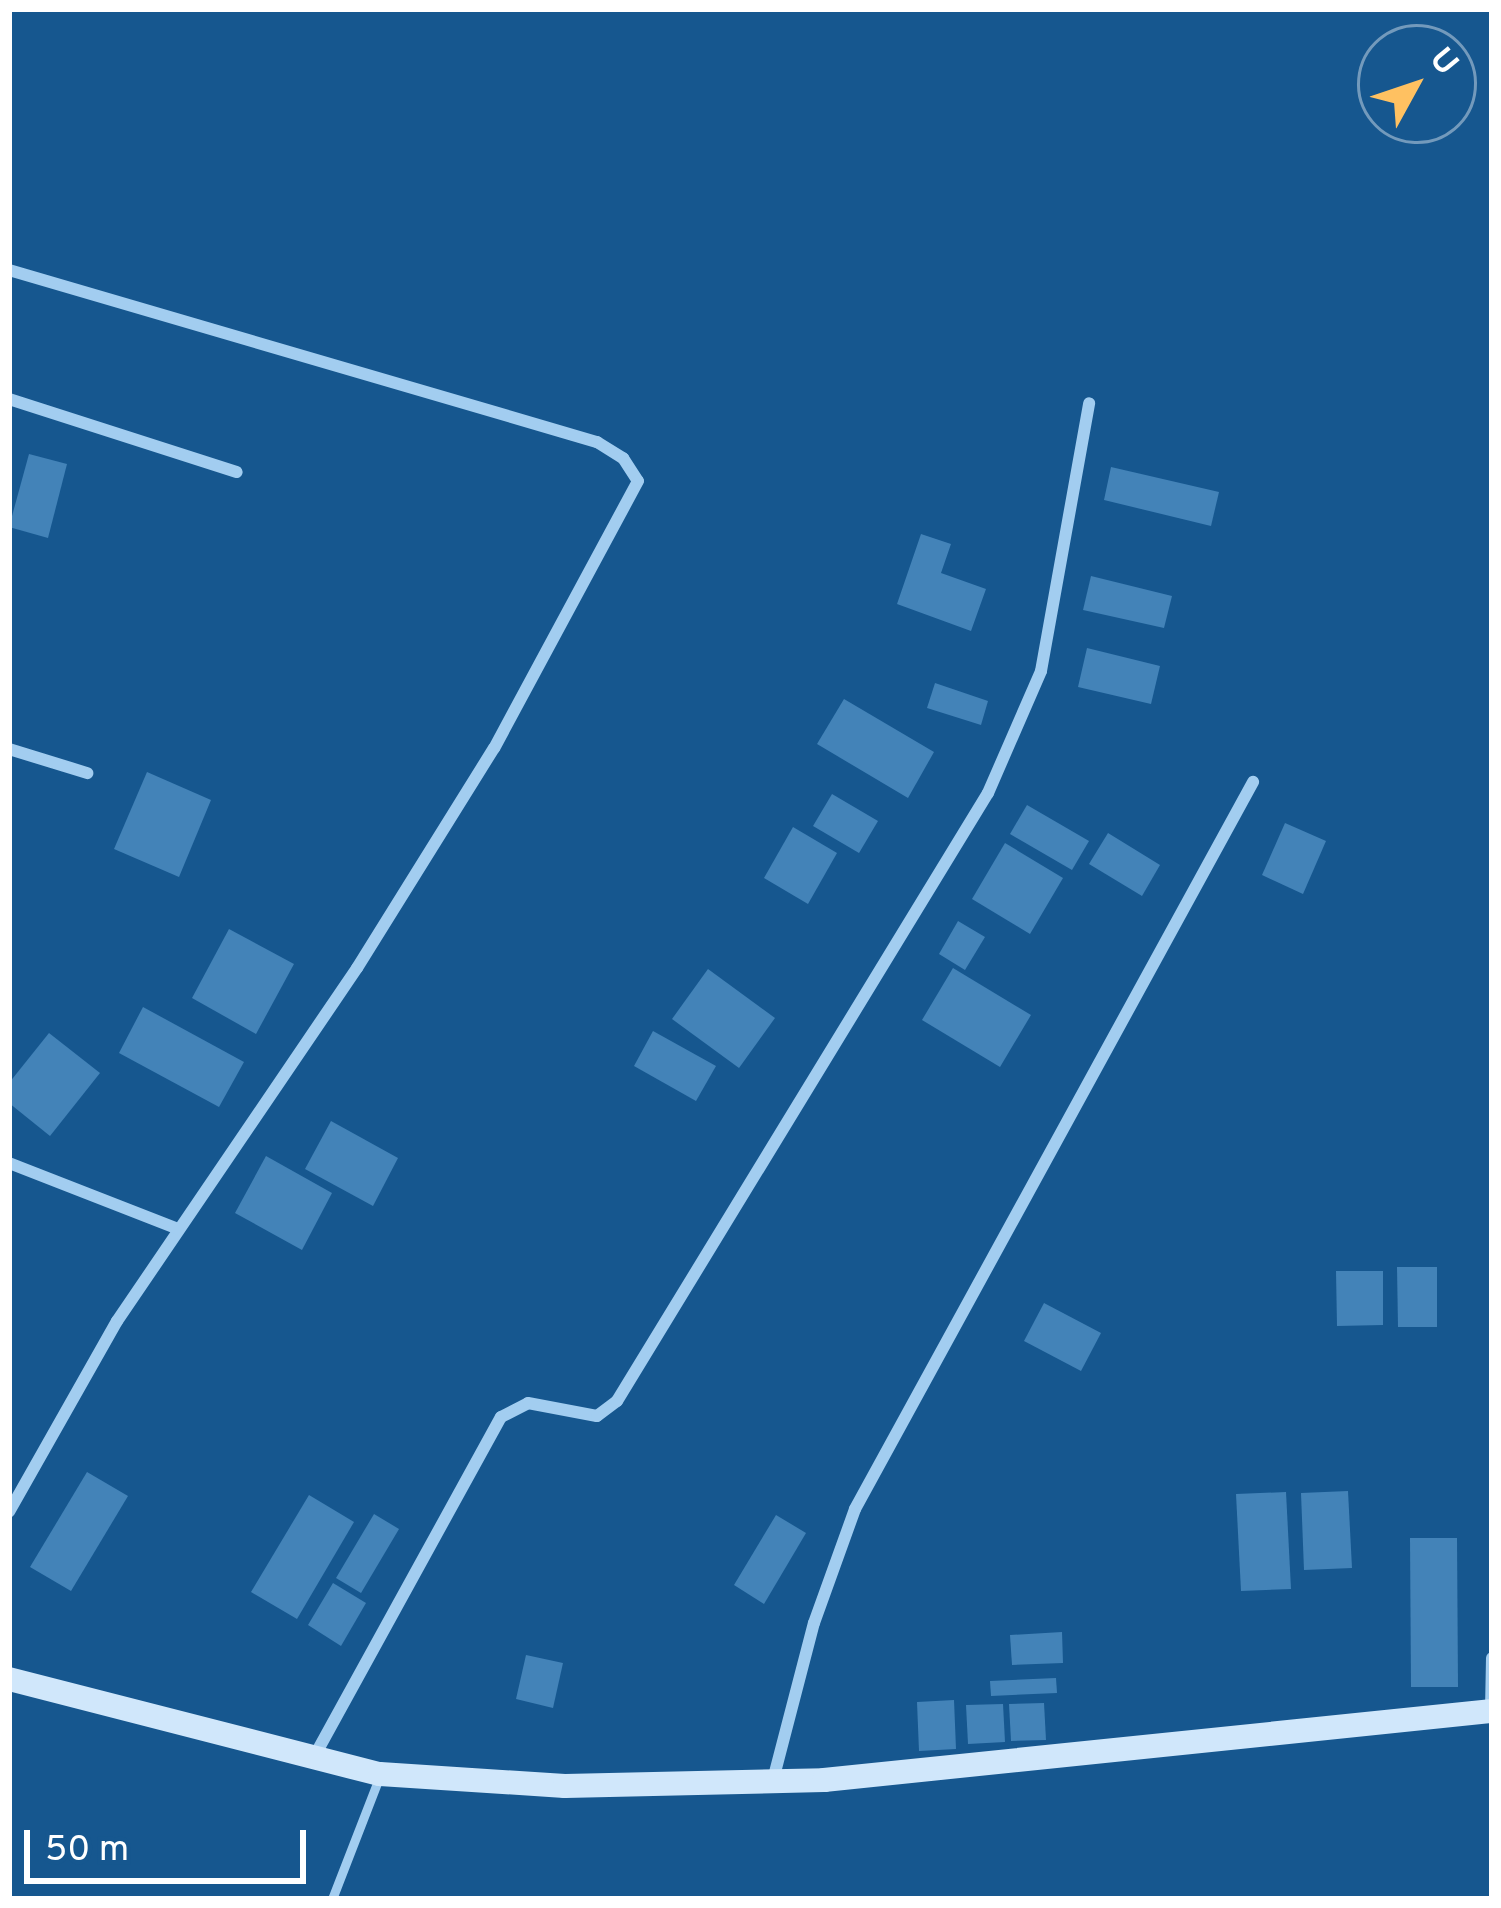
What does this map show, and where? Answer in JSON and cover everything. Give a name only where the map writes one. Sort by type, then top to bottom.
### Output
[{"type":"street","points":[[9,270],[597,442],[623,458],[638,481],[494,748],[357,968],[178,1229],[9,1512]]},
{"type":"street","points":[[9,399],[237,472]]},
{"type":"street","points":[[313,1758],[501,1418],[528,1402],[597,1416],[616,1401],[988,793],[1040,671],[1089,403]]},
{"type":"street","points":[[9,749],[88,773]]},
{"type":"street","points":[[773,1781],[814,1623],[856,1509],[1253,782]]},
{"type":"street","points":[[9,1163],[178,1229]]},
{"type":"street","points":[[9,1679],[380,1774],[566,1786],[773,1781],[1492,1712],[1492,1658]]},
{"type":"lane","points":[[332,1899],[380,1774]]},
{"type":"building","points":[[29,454],[67,464],[48,538],[9,527]]},
{"type":"building","points":[[1111,467],[1219,492],[1211,526],[1104,500]]},
{"type":"building","points":[[921,534],[951,544],[941,573],[986,589],[971,631],[897,604]]},
{"type":"building","points":[[1091,576],[1172,596],[1164,628],[1083,610]]},
{"type":"building","points":[[1087,648],[1160,666],[1151,704],[1078,687]]},
{"type":"building","points":[[935,683],[988,701],[981,725],[927,708]]},
{"type":"building","points":[[844,699],[934,752],[908,798],[817,744]]},
{"type":"building","points":[[147,772],[211,800],[179,877],[114,849]]},
{"type":"building","points":[[832,794],[878,821],[859,853],[813,826]]},
{"type":"building","points":[[1027,805],[1089,841],[1072,870],[1010,834]]},
{"type":"building","points":[[1285,823],[1326,841],[1303,894],[1262,875]]},
{"type":"building","points":[[793,827],[837,853],[808,904],[764,878]]},
{"type":"building","points":[[1108,833],[1160,865],[1142,896],[1089,864]]},
{"type":"building","points":[[1005,843],[1063,878],[1030,934],[972,899]]},
{"type":"building","points":[[958,921],[985,937],[965,970],[939,954]]},
{"type":"building","points":[[229,929],[294,964],[256,1034],[192,998]]},
{"type":"building","points":[[953,968],[1031,1015],[1000,1067],[922,1020]]},
{"type":"building","points":[[708,969],[775,1018],[739,1068],[672,1019]]},
{"type":"building","points":[[143,1007],[244,1062],[219,1107],[119,1053]]},
{"type":"building","points":[[653,1031],[716,1066],[696,1101],[634,1066]]},
{"type":"building","points":[[49,1033],[100,1073],[50,1136],[9,1103],[9,1083]]},
{"type":"building","points":[[331,1121],[398,1158],[373,1206],[305,1169]]},
{"type":"building","points":[[266,1156],[332,1193],[302,1250],[235,1213]]},
{"type":"building","points":[[1397,1267],[1437,1267],[1437,1327],[1398,1327]]},
{"type":"building","points":[[1336,1271],[1383,1271],[1383,1325],[1337,1326]]},
{"type":"building","points":[[1044,1303],[1101,1333],[1081,1371],[1024,1341]]},
{"type":"building","points":[[87,1472],[128,1496],[71,1591],[30,1567]]},
{"type":"building","points":[[1348,1491],[1352,1568],[1304,1570],[1301,1493]]},
{"type":"building","points":[[1286,1492],[1291,1589],[1241,1591],[1236,1494]]},
{"type":"building","points":[[309,1495],[354,1522],[297,1619],[251,1592]]},
{"type":"building","points":[[374,1514],[399,1529],[361,1593],[336,1578]]},
{"type":"building","points":[[776,1515],[806,1533],[764,1604],[734,1585]]},
{"type":"building","points":[[1410,1538],[1457,1538],[1458,1687],[1411,1687]]},
{"type":"building","points":[[333,1583],[366,1603],[341,1646],[308,1625]]},
{"type":"building","points":[[1062,1632],[1063,1663],[1012,1665],[1010,1635]]},
{"type":"building","points":[[526,1655],[563,1663],[553,1708],[516,1699]]},
{"type":"building","points":[[1056,1678],[1057,1693],[991,1696],[990,1681]]},
{"type":"building","points":[[954,1700],[956,1749],[919,1751],[917,1702]]},
{"type":"building","points":[[1044,1703],[1046,1740],[1011,1741],[1009,1704]]},
{"type":"building","points":[[1003,1704],[1005,1742],[968,1744],[966,1705]]}]
